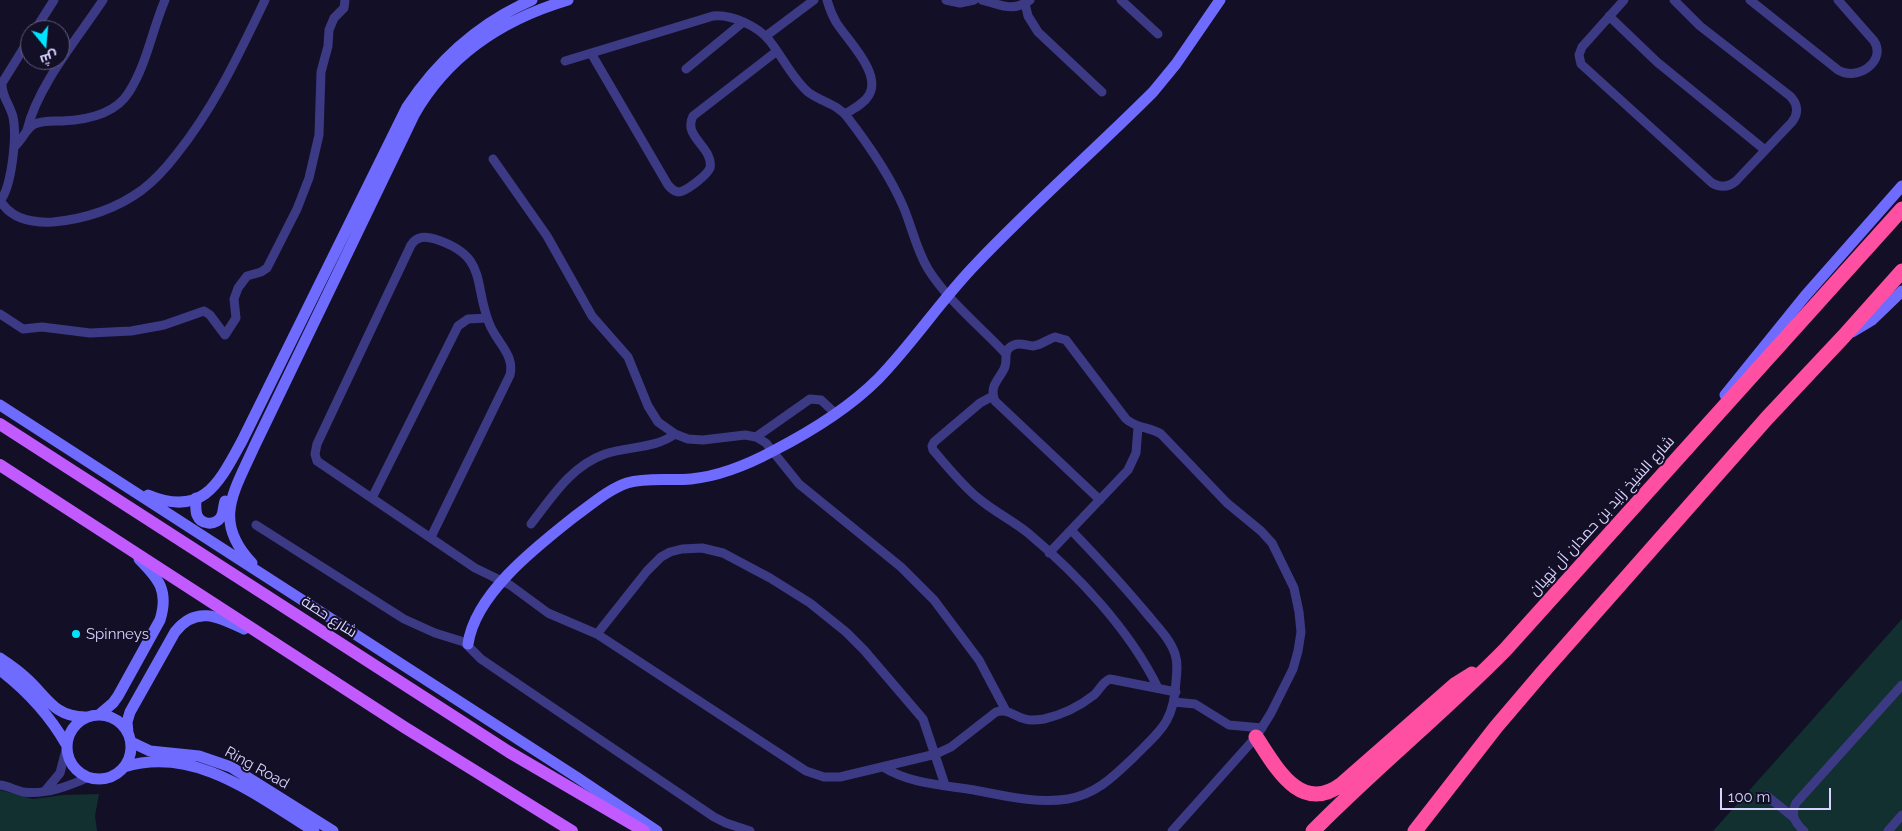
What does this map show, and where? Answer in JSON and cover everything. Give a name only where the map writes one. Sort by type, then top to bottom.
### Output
[{"type":"highway","name":"شارع الشيخ زايد بن حمدان آل نهيان","points":[[1313,831],[1368,777],[1485,670],[1902,209]]},
{"type":"highway","points":[[1415,831],[1490,734],[1536,680],[1767,418],[1902,271]]},
{"type":"highway","points":[[1259,733],[1281,775],[1288,783],[1305,792],[1325,792],[1342,784],[1456,684],[1472,674],[1485,670]]},
{"type":"main road","name":"شارع حصة","points":[[0,424],[509,752],[644,831]]},
{"type":"main road","points":[[0,465],[266,639],[463,765],[572,831]]},
{"type":"street","points":[[41,20],[54,0]]},
{"type":"street","points":[[28,130],[33,108],[43,90],[103,0]]},
{"type":"street","points":[[15,146],[33,125],[40,122],[77,120],[97,116],[110,111],[120,103],[129,93],[141,67],[165,0]]},
{"type":"street","points":[[20,54],[2,84],[2,91],[13,118],[15,146],[4,196],[0,201],[7,210],[19,218],[33,222],[54,222],[82,217],[107,209],[131,198],[166,167],[200,124],[265,0]]},
{"type":"street","points":[[0,314],[24,329],[42,327],[76,332],[104,333],[148,328],[180,320],[204,311],[210,315],[225,335],[236,318],[234,299],[238,288],[247,276],[267,268],[305,191],[313,164],[318,135],[321,72],[328,46],[329,30],[334,18],[344,8],[346,0]]},
{"type":"street","points":[[121,484],[167,501],[178,502],[196,498],[207,492],[220,480],[242,441],[407,107],[426,80],[458,46],[494,19],[532,0]]},
{"type":"street","points":[[266,577],[240,550],[233,538],[230,524],[230,503],[254,447],[414,115],[426,95],[451,65],[483,39],[519,19],[568,0]]},
{"type":"street","points":[[766,36],[814,0]]},
{"type":"street","points":[[827,0],[835,21],[867,66],[872,82],[871,92],[865,101],[845,114]]},
{"type":"street","points":[[946,0],[960,3],[974,0]]},
{"type":"street","points":[[982,0],[1004,7],[1015,7],[1028,2],[1030,22],[1038,32],[1102,92]]},
{"type":"street","points":[[1121,0],[1158,34]]},
{"type":"street","points":[[468,644],[471,630],[478,616],[502,581],[536,546],[602,496],[618,487],[646,480],[693,479],[715,475],[745,464],[774,451],[835,414],[864,391],[882,374],[986,253],[1153,92],[1176,64],[1220,0]]},
{"type":"street","points":[[1624,0],[1582,47],[1579,55],[1583,68],[1712,183],[1725,187],[1733,184],[1766,150],[1794,119],[1797,109],[1795,102],[1790,96],[1700,26],[1674,0]]},
{"type":"street","points":[[1750,0],[1838,70],[1845,74],[1854,74],[1866,69],[1876,58],[1878,47],[1838,0]]},
{"type":"street","points":[[565,61],[713,16],[729,17],[766,36],[806,90],[845,114],[892,184],[903,206],[920,254],[934,276],[948,295],[1006,353]]},
{"type":"street","points":[[1609,16],[1657,62],[1766,150]]},
{"type":"street","points":[[686,69],[742,23]]},
{"type":"street","points":[[591,53],[668,185],[672,190],[679,192],[685,190],[706,174],[710,168],[709,155],[690,128],[693,116],[777,51]]},
{"type":"street","points":[[493,159],[552,244],[592,316],[628,357],[654,416],[663,427],[675,434],[695,440],[740,435],[756,438],[766,443],[799,484],[901,568],[934,600],[979,660],[1006,711]]},
{"type":"street","points":[[1608,536],[1620,517],[1716,406],[1805,296],[1902,186]]},
{"type":"street","points":[[431,537],[510,375],[511,366],[510,358],[494,335],[487,318],[478,278],[471,262],[463,253],[449,244],[428,237],[421,237],[412,242],[315,448],[315,454],[319,463],[475,568],[518,590],[548,613],[597,634],[806,771],[832,778],[936,754],[951,747],[993,714],[1006,711],[1028,720],[1054,716],[1090,698],[1110,679],[1176,692]]},
{"type":"street","points":[[1844,336],[1872,320],[1902,291]]},
{"type":"street","points":[[372,498],[458,326],[468,319],[487,318]]},
{"type":"street","points":[[1100,500],[998,405],[993,396],[994,383],[1006,365],[1006,353],[1014,344],[1032,346],[1042,344],[1055,337],[1064,338],[1122,415],[1130,423],[1138,427],[1161,434],[1227,503],[1261,531],[1277,550],[1290,577],[1299,612],[1301,632],[1298,651],[1289,678],[1259,733],[1172,831]]},
{"type":"street","points":[[993,396],[980,403],[934,442],[932,448],[977,497],[1018,525],[1079,582],[1127,636],[1143,659],[1158,688]]},
{"type":"street","points":[[756,438],[810,399],[821,400],[835,414]]},
{"type":"street","points":[[0,405],[657,831]]},
{"type":"street","points":[[1049,553],[1128,470],[1134,460],[1138,447],[1138,427]]},
{"type":"street","points":[[530,524],[566,479],[589,462],[606,454],[659,443],[675,434]]},
{"type":"street","points":[[242,441],[254,447]]},
{"type":"street","points":[[196,498],[196,511],[200,520],[208,523],[218,521],[222,516],[229,488],[246,466]]},
{"type":"street","points":[[256,525],[404,619],[435,633],[468,644],[481,660],[714,817],[750,831]]},
{"type":"street","points":[[883,767],[906,778],[945,786],[1038,800],[1058,800],[1080,796],[1097,788],[1112,778],[1149,743],[1168,719],[1174,702],[1177,661],[1169,641],[1115,576],[1071,530]]},
{"type":"street","points":[[100,714],[113,703],[150,639],[164,609],[164,597],[156,576],[127,547]]},
{"type":"street","points":[[597,634],[647,571],[661,557],[682,549],[702,548],[723,553],[790,590],[846,632],[864,650],[919,714],[927,728],[945,786]]},
{"type":"street","points":[[0,670],[26,693],[52,722],[66,747],[74,767],[80,774],[98,779],[117,773],[124,767],[131,751],[128,717],[150,675],[181,624],[195,616],[218,617],[266,639]]},
{"type":"street","points":[[150,639],[160,639],[166,648]]},
{"type":"street","points":[[0,658],[25,676],[59,711],[76,717],[100,714],[112,717],[122,724],[129,737]]},
{"type":"street","points":[[136,662],[139,671],[150,675]]},
{"type":"street","points":[[1793,817],[1793,809],[1796,803],[1902,685]]},
{"type":"street","points":[[1174,702],[1195,704],[1229,725],[1259,733]]},
{"type":"street","points":[[44,791],[60,773],[69,733],[85,717]]},
{"type":"street","name":"Ring Road","points":[[129,737],[150,751],[198,756],[231,767],[333,831]]},
{"type":"street","name":"Ring Road","points":[[124,767],[148,761],[172,762],[199,767],[235,782],[314,831]]},
{"type":"street","points":[[2,784],[20,791],[44,791],[67,786],[89,778]]},
{"type":"street","points":[[1767,796],[1793,817],[1804,831]]},
{"type":"street","points":[[1888,831],[1902,815]]},
{"type":"green space","points":[[1902,619],[1902,831],[1713,831]]},
{"type":"green space","points":[[0,790],[33,799],[63,795],[99,794],[95,816],[97,831],[0,831]]},
{"type":"place","name":"Spinneys","points":[[76,634]]}]
